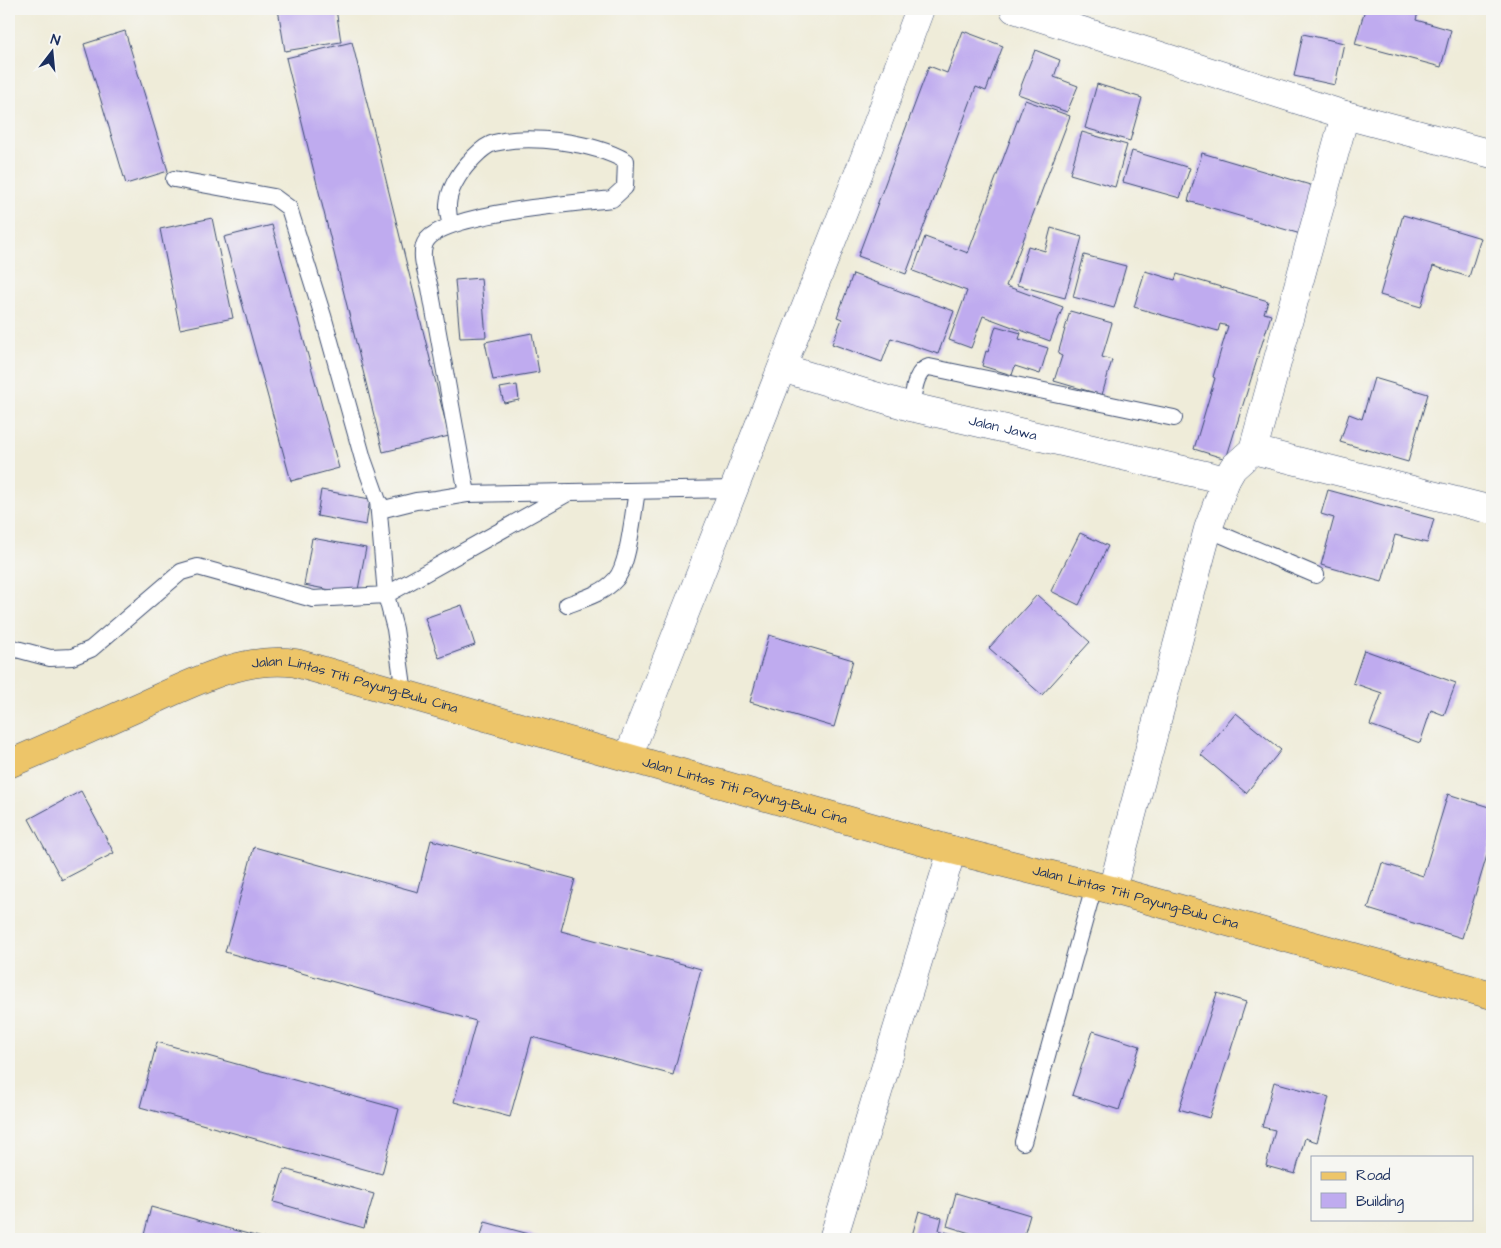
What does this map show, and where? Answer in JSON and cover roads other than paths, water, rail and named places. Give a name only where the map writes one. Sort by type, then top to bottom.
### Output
[{"type":"main road","name":"Jalan Lintas Titi Payung–Bulu Cina","points":[[9,764],[210,676],[252,664],[280,661],[296,663],[628,756],[952,850],[1103,888],[1492,995]]},
{"type":"street","points":[[628,756],[865,157],[920,9]]},
{"type":"street","points":[[1014,9],[1345,115],[1492,154]]},
{"type":"street","points":[[1103,888],[1208,529],[1226,480],[1233,468],[1253,450],[1345,115]]},
{"type":"street","name":"Jalan Jawa","points":[[782,368],[911,407],[1226,480]]},
{"type":"street","points":[[1253,450],[1492,510]]},
{"type":"street","points":[[833,1239],[952,850]]},
{"type":"lane","points":[[451,225],[447,213],[448,200],[455,182],[462,170],[492,144],[535,139],[571,143],[613,154],[626,161],[624,187],[612,200],[501,212],[451,225],[427,240],[423,254],[467,494]]},
{"type":"lane","points":[[174,179],[274,197],[289,208],[323,316],[363,459],[378,501],[386,595],[396,629],[404,693]]},
{"type":"lane","points":[[911,407],[918,374],[924,368],[929,367],[1174,418]]},
{"type":"lane","points":[[378,501],[384,509],[416,501],[467,494],[735,489]]},
{"type":"lane","points":[[568,605],[608,586],[621,573],[637,491]]},
{"type":"lane","points":[[9,647],[50,658],[72,657],[91,649],[181,572],[191,568],[205,568],[313,599],[386,595],[570,492]]},
{"type":"lane","points":[[1208,529],[1316,575]]},
{"type":"lane","points":[[1023,1142],[1103,888]]}]
